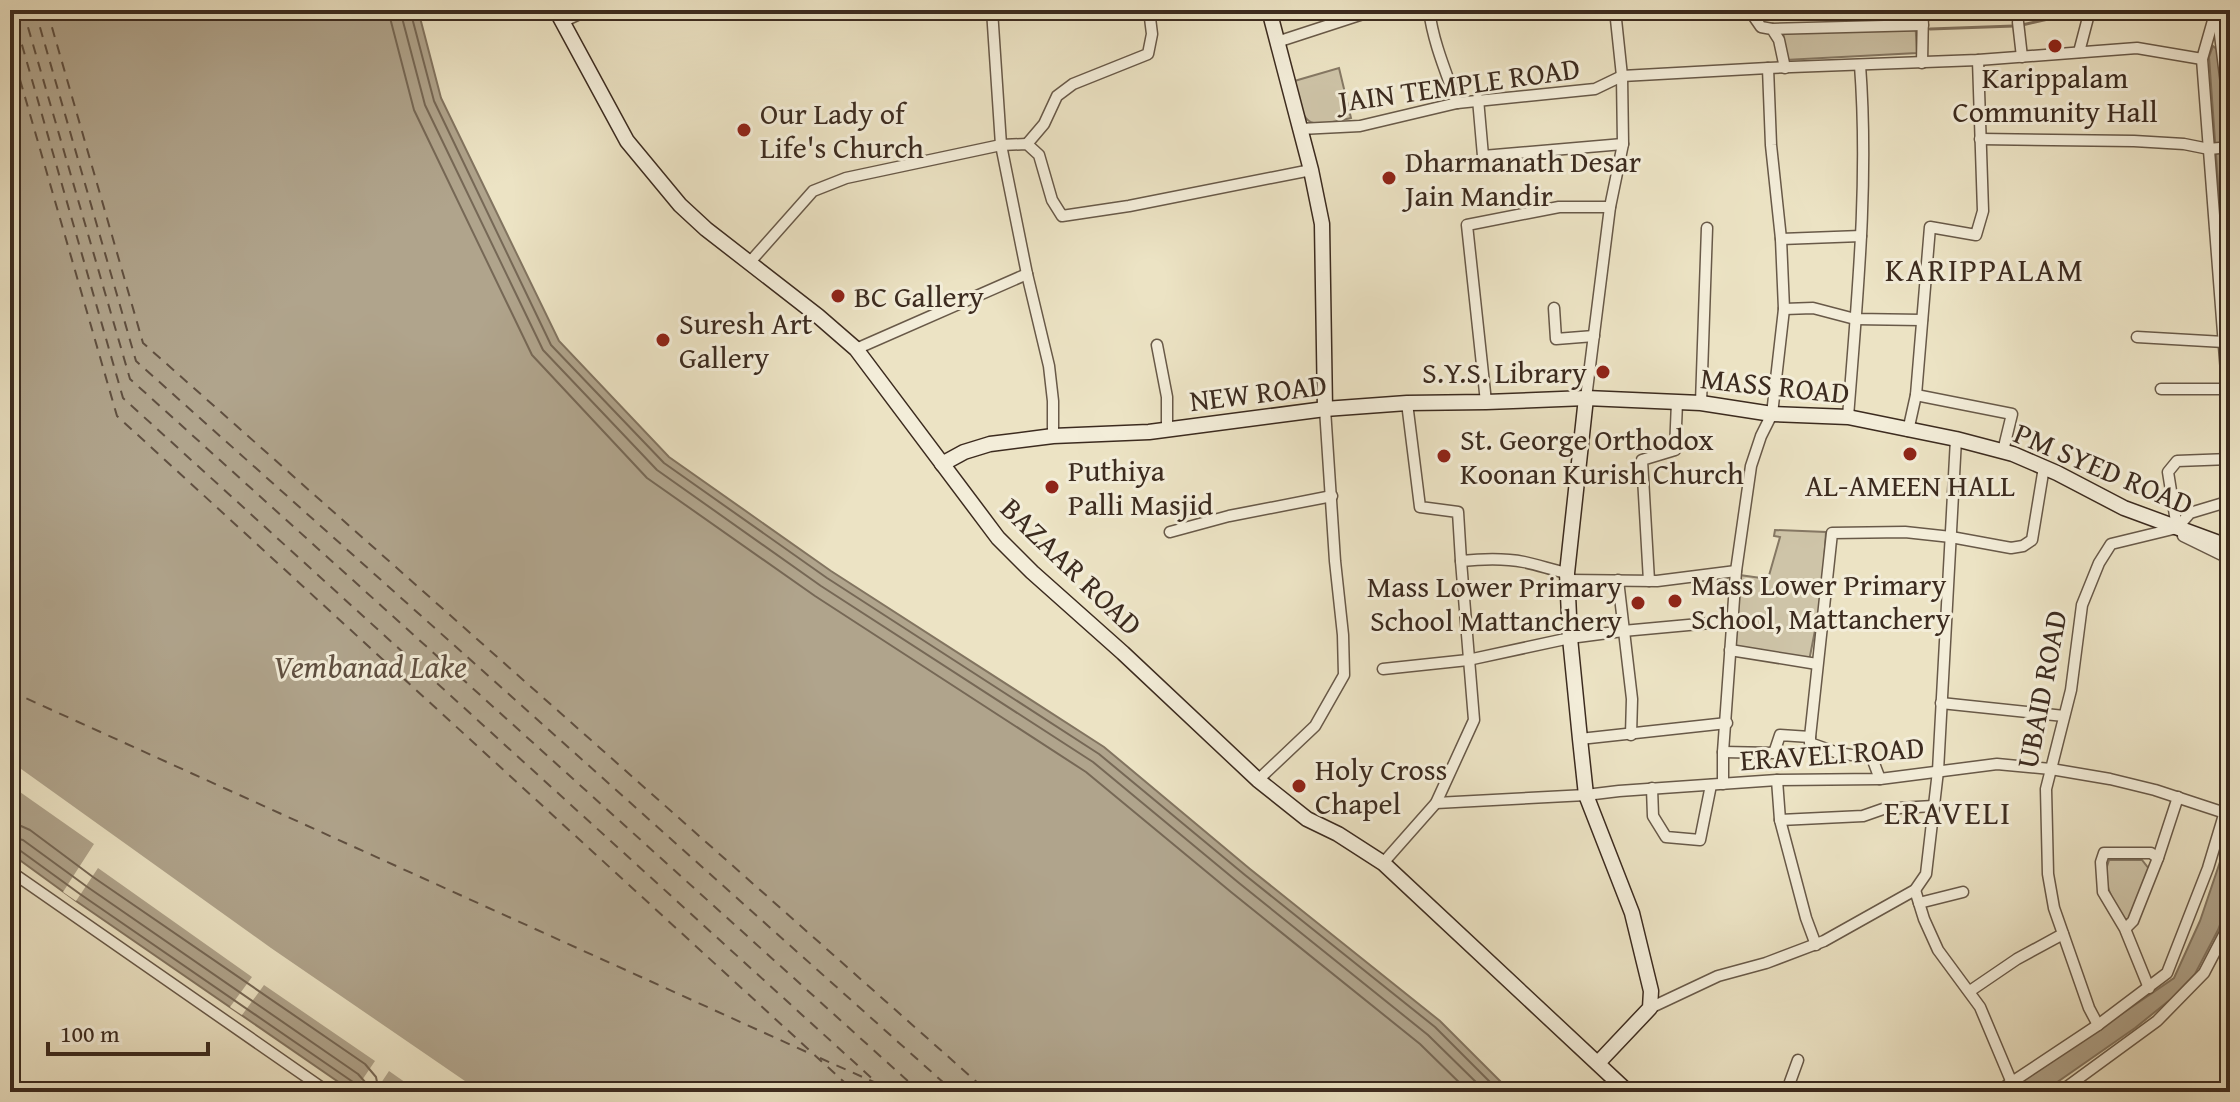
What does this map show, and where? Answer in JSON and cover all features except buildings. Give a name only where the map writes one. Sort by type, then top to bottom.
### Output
[{"type":"street","points":[[559,16],[588,10]]},
{"type":"street","points":[[992,10],[1001,145],[1049,366],[1053,436]]},
{"type":"street","points":[[1027,144],[1044,124],[1057,96],[1073,84],[1148,54],[1152,34],[1149,10]]},
{"type":"street","points":[[1258,780],[1315,726],[1344,675],[1325,409],[1322,224],[1269,10]]},
{"type":"street","points":[[1277,42],[1366,13],[1365,10]]},
{"type":"street","points":[[1429,10],[1440,59],[1457,103]]},
{"type":"street","points":[[1615,10],[1622,76],[1623,144],[1610,207],[1586,398],[1568,576],[1570,638],[1586,795],[1632,913],[1651,991],[1650,1008]]},
{"type":"street","points":[[1755,10],[1752,14],[1761,27],[1772,29],[1923,25]]},
{"type":"street","points":[[1922,63],[1923,10]]},
{"type":"street","points":[[2079,52],[2090,10]]},
{"type":"street","points":[[2216,10],[2202,59],[2230,424]]},
{"type":"street","points":[[2216,10],[2230,117]]},
{"type":"street","name":"BAZAAR ROAD","points":[[559,16],[627,141],[680,205],[856,349],[998,538],[1258,780],[1307,819],[1338,834],[1383,863],[1628,1092]]},
{"type":"street","points":[[2018,26],[2022,57]]},
{"type":"street","points":[[1772,29],[1779,40],[1785,68]]},
{"type":"street","name":"JAIN TEMPLE ROAD","points":[[1300,129],[1360,126],[1478,99],[1595,89],[1622,76],[1978,60],[2137,48],[2202,59]]},
{"type":"street","points":[[1908,431],[1916,395],[1930,227],[1976,235],[1983,211],[1978,60]]},
{"type":"street","points":[[1848,417],[1861,236],[1864,118],[1860,65]]},
{"type":"street","points":[[1652,788],[1653,816],[1666,837],[1700,840],[1723,752],[1736,571],[1751,466],[1772,414],[1784,309],[1768,68]]},
{"type":"street","points":[[1478,99],[1483,156],[1623,144]]},
{"type":"street","points":[[1980,139],[2134,141],[2230,147]]},
{"type":"street","points":[[750,262],[813,191],[846,178],[1001,145],[1027,144],[1039,155],[1052,200],[1062,216],[1311,170]]},
{"type":"street","points":[[1486,402],[1467,225],[1559,207],[1610,207]]},
{"type":"street","points":[[2215,221],[2230,220]]},
{"type":"street","points":[[1701,403],[1707,228]]},
{"type":"street","points":[[1781,239],[1861,236]]},
{"type":"street","points":[[856,349],[1027,274]]},
{"type":"street","points":[[1554,308],[1556,339],[1594,336]]},
{"type":"street","points":[[1784,309],[1813,308],[1855,319],[1922,320]]},
{"type":"street","points":[[2137,337],[2224,342]]},
{"type":"street","points":[[1157,345],[1167,397],[1167,429]]},
{"type":"street","points":[[2161,389],[2229,389]]},
{"type":"street","points":[[1916,395],[2012,414],[2003,451]]},
{"type":"street","name":"NEW ROAD","points":[[942,464],[964,452],[990,444],[1053,436],[1149,432],[1325,409],[1407,403],[1586,398]]},
{"type":"street","name":"MASS ROAD","points":[[1586,398],[1701,403],[1772,414],[1848,417],[1956,439]]},
{"type":"street","points":[[1649,581],[1642,460],[1675,450],[1677,402]]},
{"type":"street","points":[[1383,863],[1436,803],[1474,720],[1458,512],[1420,507],[1407,403]]},
{"type":"street","points":[[1598,1063],[1650,1008],[1718,976],[1816,945],[1915,890],[1926,874],[1938,771],[1956,439]]},
{"type":"street","name":"PM SYED ROAD","points":[[1956,439],[2003,451],[2044,467],[2124,508],[2230,547]]},
{"type":"street","points":[[2230,459],[2177,461],[2168,472],[2180,534],[2230,559]]},
{"type":"street","points":[[1880,779],[1872,758],[1838,753],[1810,743],[1832,533],[1905,532],[2011,548],[2023,546],[2032,540],[2044,467]]},
{"type":"street","points":[[1170,532],[1229,516],[1332,496]]},
{"type":"street","name":"UBAID ROAD","points":[[2098,1025],[2089,1008],[2054,908],[2048,874],[2046,789],[2071,690],[2082,605],[2099,563],[2111,544],[2177,528],[2190,513],[2230,501]]},
{"type":"street","points":[[1461,561],[1482,558],[1524,562],[1568,576],[1618,580],[1649,581],[1736,571]]},
{"type":"street","points":[[1618,580],[1632,699],[1631,735]]},
{"type":"street","points":[[1383,669],[1468,660],[1570,638],[1732,621]]},
{"type":"street","points":[[1730,650],[1817,664]]},
{"type":"street","points":[[1941,703],[2064,716]]},
{"type":"street","points":[[1580,739],[1727,723]]},
{"type":"street","points":[[1723,752],[1774,753],[1780,735],[1810,737]]},
{"type":"street","name":"ERAVELI ROAD","points":[[1436,803],[1777,780],[1880,779],[1997,764],[2051,769],[2155,790],[2225,813]]},
{"type":"street","points":[[1777,780],[1780,820],[1816,945]]},
{"type":"street","points":[[1997,1092],[2098,1025],[2167,973],[2208,868],[2230,795]]},
{"type":"street","points":[[2125,929],[2133,921],[2178,797]]},
{"type":"street","points":[[1780,820],[1863,816],[1883,809],[1933,806]]},
{"type":"street","points":[[2149,988],[2125,929],[2103,892],[2101,862],[2104,853],[2151,853],[2158,858]]},
{"type":"street","points":[[10,871],[328,1092]]},
{"type":"street","points":[[1915,890],[1938,950],[1980,1007],[2012,1083]]},
{"type":"street","points":[[1919,903],[1963,892]]},
{"type":"street","points":[[2060,1092],[2157,1021],[2204,973],[2230,923]]},
{"type":"street","points":[[1970,991],[2017,959],[2063,934]]},
{"type":"street","points":[[1789,1092],[1798,1060]]},
{"type":"shaded area","points":[[1915,17],[1917,53],[1785,60],[1783,27]]},
{"type":"shaded area","points":[[1339,68],[1351,118],[1324,123],[1309,121],[1300,108],[1291,82]]},
{"type":"shaded area","points":[[1775,530],[1826,532],[1822,595],[1809,661],[1733,647],[1739,575],[1768,579],[1780,537],[1774,536]]},
{"type":"shaded area","points":[[2109,860],[2142,860],[2149,869],[2129,919],[2124,919],[2109,891],[2106,876]]},
{"type":"water","name":"Vembanad Lake","points":[[10,10],[418,10],[441,98],[559,341],[669,457],[831,571],[1104,747],[1440,1021],[1504,1085],[1496,1092],[353,1092],[76,901],[10,853]]},
{"type":"water","points":[[2213,46],[2220,52],[2230,146],[2230,350],[2209,57]]},
{"type":"water","points":[[2230,812],[2230,898],[2218,930],[2195,974],[2171,999],[2135,1028],[2043,1092],[2007,1092],[2174,978],[2200,921],[2224,850]]},
{"type":"pier","points":[[10,761],[271,948],[481,1092],[419,1092],[389,1071],[375,1092],[354,1092],[375,1061],[264,985],[242,1015],[230,1007],[252,977],[98,868],[76,901],[63,892],[94,844],[10,785]]},
{"type":"waterway","points":[[2022,25],[2079,12]]},
{"type":"waterway","points":[[1930,29],[2014,26]]},
{"type":"ferry route","points":[[12,10],[123,398],[887,1092]]},
{"type":"ferry route","points":[[23,10],[130,379],[920,1092]]},
{"type":"ferry route","points":[[35,10],[136,361],[954,1092]]},
{"type":"ferry route","points":[[47,10],[143,343],[988,1092]]},
{"type":"ferry route","points":[[10,45],[117,416],[855,1092]]},
{"type":"ferry route","points":[[10,691],[811,1054]]},
{"type":"ferry route","points":[[820,1058],[876,1083]]},
{"type":"ferry route","points":[[882,1086],[895,1092]]},
{"type":"place","name":"Karippalam Community Hall","points":[[2055,46]]},
{"type":"place","name":"Our Lady of Life's Church","points":[[744,130]]},
{"type":"place","name":"Dharmanath Desar Jain Mandir","points":[[1389,178]]},
{"type":"place","name":"BC Gallery","points":[[838,296]]},
{"type":"place","name":"Suresh Art Gallery","points":[[663,340]]},
{"type":"place","name":"S.Y.S. Library","points":[[1603,372]]},
{"type":"place","name":"AL-AMEEN HALL","points":[[1910,454]]},
{"type":"place","name":"St. George Orthodox Koonan Kurish Church","points":[[1444,456]]},
{"type":"place","name":"Puthiya Palli Masjid","points":[[1052,487]]},
{"type":"place","name":"Mass Lower Primary School, Mattanchery","points":[[1675,601]]},
{"type":"place","name":"Mass Lower Primary School Mattanchery","points":[[1638,603]]},
{"type":"place","name":"Holy Cross Chapel","points":[[1299,786]]},
{"type":"district","name":"KARIPPALAM","points":[[1985,269]]},
{"type":"district","name":"ERAVELI","points":[[1948,812]]}]
